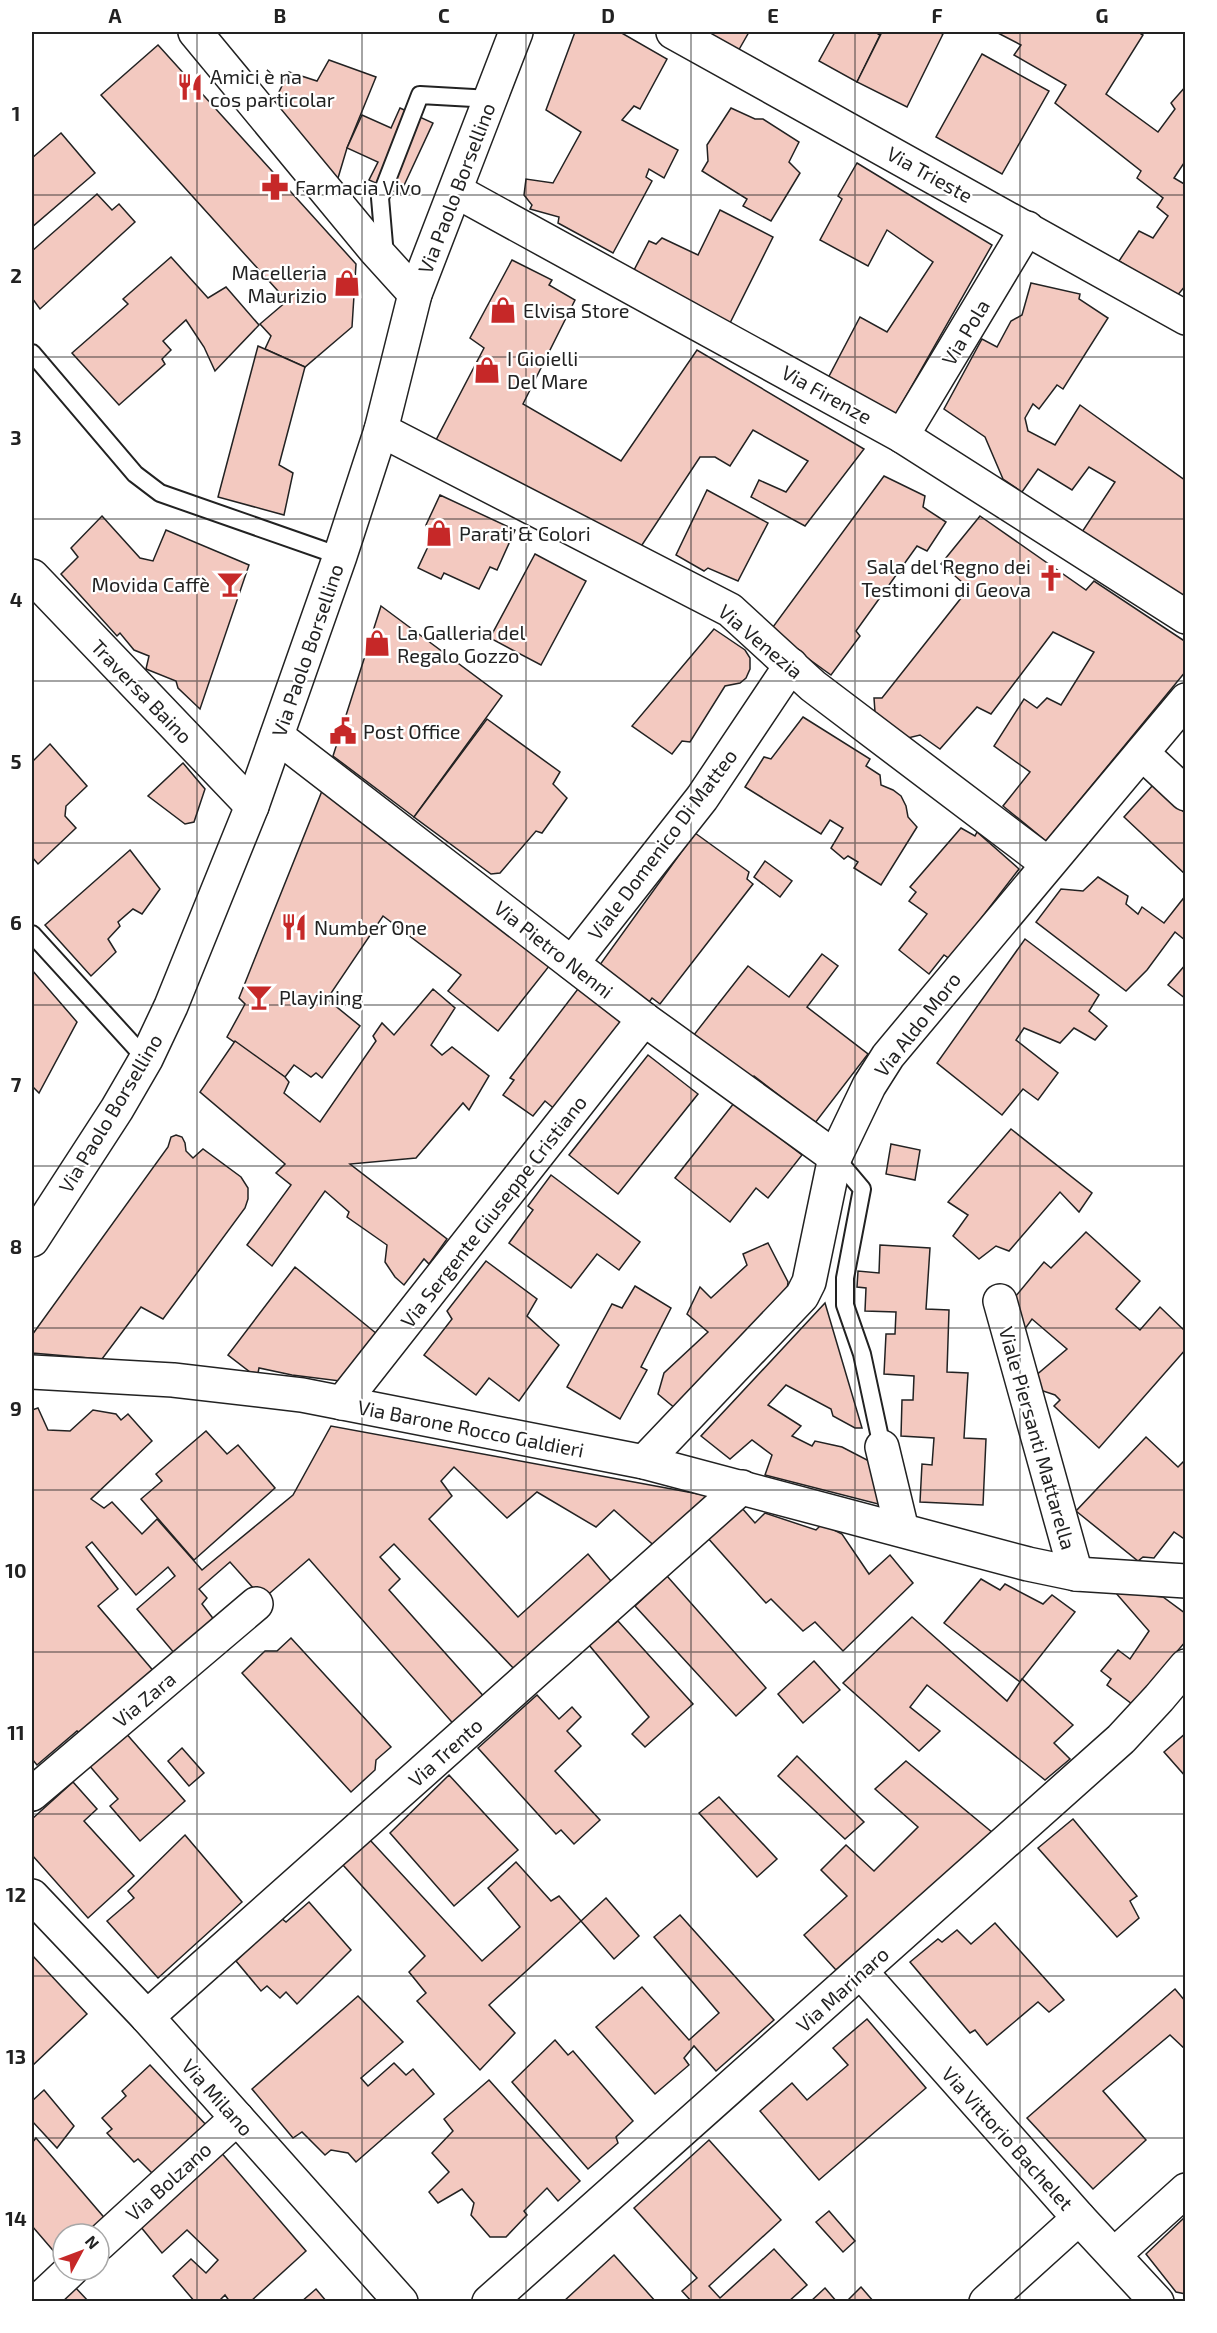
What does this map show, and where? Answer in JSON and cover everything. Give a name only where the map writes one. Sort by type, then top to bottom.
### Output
[{"type":"street","points":[[195,32],[415,294]]},
{"type":"street","name":"Via Paolo Borsellino","points":[[32,1240],[117,1109],[146,1059],[171,1006],[252,806],[340,556],[381,430],[415,294],[516,32]]},
{"type":"street","name":"Via Trieste","points":[[673,32],[1185,318]]},
{"type":"street","name":"Via Firenze","points":[[456,191],[902,436],[1185,617]]},
{"type":"street","name":"Via Pola","points":[[902,436],[1027,228]]},
{"type":"street","name":"Via Venezia","points":[[381,430],[730,610],[822,693],[1048,864]]},
{"type":"street","name":"Traversa Baino","points":[[32,576],[252,806]]},
{"type":"street","name":"Viale Domenico Di Matteo","points":[[572,963],[702,798],[790,664]]},
{"type":"street","name":"Via Aldo Moro","points":[[644,1462],[802,1296],[815,1253],[835,1156],[869,1086],[888,1056],[1185,700]]},
{"type":"street","name":"Via Pietro Nenni","points":[[277,736],[644,1019],[835,1156]]},
{"type":"street","points":[[1142,753],[1185,794]]},
{"type":"street","name":"Via Sergente Giuseppe Cristiano","points":[[342,1403],[644,1019]]},
{"type":"street","name":"Viale Piersanti Mattarella","points":[[1000,1301],[1076,1574]]},
{"type":"street","name":"Via Barone Rocco Galdieri","points":[[32,1372],[173,1380],[302,1395],[644,1462],[1028,1564],[1076,1574],[1185,1581]]},
{"type":"street","points":[[882,1447],[902,1530]]},
{"type":"street","name":"Via Trento","points":[[147,2018],[742,1487]]},
{"type":"street","name":"Via Zara","points":[[32,1794],[256,1604]]},
{"type":"street","name":"Via Marinaro","points":[[489,2301],[1121,1739],[1185,1666]]},
{"type":"street","name":"Via Milano","points":[[32,1896],[147,2018],[401,2301]]},
{"type":"street","name":"Via Vittorio Bachelet","points":[[861,1972],[1079,2218],[1157,2301]]},
{"type":"street","name":"Via Bolzano","points":[[111,2233],[237,2118]]},
{"type":"street","points":[[1114,2255],[1185,2190]]},
{"type":"street","points":[[986,2301],[1079,2218]]},
{"type":"street","points":[[37,2301],[58,2282]]},
{"type":"lane","points":[[386,262],[380,198],[420,95],[490,99]]},
{"type":"lane","points":[[32,353],[135,474],[160,493],[340,556]]},
{"type":"lane","points":[[32,934],[146,1059]]},
{"type":"lane","points":[[835,1156],[862,1189],[845,1278],[844,1305],[862,1354],[882,1447]]},
{"type":"building","points":[[575,32],[620,32],[667,59],[640,109],[634,106],[622,120],[678,150],[664,178],[649,169],[646,177],[652,181],[613,253],[558,223],[559,217],[530,209],[532,205],[524,195],[526,179],[553,183],[581,132],[546,110]]},
{"type":"building","points":[[699,32],[749,32],[737,53]]},
{"type":"building","points":[[835,32],[875,32],[880,35],[857,82],[819,61]]},
{"type":"building","points":[[882,32],[938,32],[943,34],[907,107],[857,82]]},
{"type":"building","points":[[996,32],[1138,32],[1143,35],[1106,94],[1158,132],[1175,109],[1171,103],[1186,86],[1186,160],[1174,178],[1186,185],[1186,285],[1176,297],[1119,261],[1139,231],[1153,238],[1168,216],[1157,207],[1163,198],[1137,178],[1141,171],[1055,103],[1066,85],[1014,55],[1021,45]]},
{"type":"building","points":[[158,45],[356,264],[352,327],[305,367],[265,349],[271,336],[260,324],[287,301],[101,95]]},
{"type":"building","points":[[982,54],[1049,91],[1002,174],[936,137]]},
{"type":"building","points":[[329,60],[376,77],[347,148],[338,178],[330,176],[274,102],[289,72],[317,81]]},
{"type":"building","points":[[400,108],[433,123],[400,194],[369,180],[378,162],[347,148],[362,115],[391,128]]},
{"type":"building","points":[[731,108],[755,119],[763,119],[799,142],[789,162],[800,173],[771,221],[743,206],[747,199],[702,171],[708,161],[707,145]]},
{"type":"building","points":[[61,133],[95,173],[32,227],[32,158]]},
{"type":"building","points":[[857,163],[992,245],[893,419],[826,382],[860,317],[887,332],[933,262],[887,230],[868,266],[820,240],[842,199],[838,196]]},
{"type":"building","points":[[97,194],[112,210],[119,204],[135,222],[40,309],[32,298],[32,251]]},
{"type":"building","points":[[720,210],[773,237],[728,327],[631,276],[649,241],[656,244],[662,238],[698,255]]},
{"type":"building","points":[[171,257],[208,298],[226,287],[259,325],[215,371],[204,347],[186,320],[163,341],[171,350],[162,359],[165,364],[119,405],[72,353],[128,304],[123,299]]},
{"type":"building","points":[[512,260],[552,280],[549,285],[575,300],[523,404],[621,461],[697,350],[864,449],[805,526],[751,497],[759,480],[786,492],[808,461],[753,430],[730,466],[715,457],[700,457],[640,548],[435,442],[484,348],[470,338]]},
{"type":"building","points":[[1031,283],[1080,294],[1079,299],[1108,318],[1063,389],[1057,385],[1039,409],[1033,404],[1025,418],[1028,431],[1055,445],[1080,405],[1186,481],[1186,601],[1082,532],[1115,482],[1089,467],[1072,490],[1038,469],[1022,492],[1003,479],[985,437],[944,409],[982,339],[997,347],[1011,321],[1022,315]]},
{"type":"building","points":[[258,346],[305,367],[279,465],[293,473],[284,515],[218,497]]},
{"type":"building","points":[[884,476],[925,496],[923,507],[946,522],[927,551],[917,546],[856,631],[860,636],[831,675],[770,631]]},
{"type":"building","points":[[707,490],[768,523],[738,581],[708,568],[704,571],[676,555]]},
{"type":"building","points":[[440,495],[515,530],[497,570],[490,567],[479,589],[444,573],[441,579],[418,568],[432,538],[426,525]]},
{"type":"building","points":[[102,516],[140,558],[153,561],[166,530],[249,565],[200,709],[178,688],[176,681],[146,669],[149,656],[134,650],[120,633],[117,636],[61,574],[78,557],[71,548]]},
{"type":"building","points":[[980,516],[1086,590],[1094,581],[1186,642],[1186,671],[1046,841],[1003,806],[1030,772],[994,746],[1024,699],[1037,708],[1047,698],[1061,705],[1094,652],[1053,632],[991,714],[977,707],[940,749],[920,735],[908,738],[875,712],[874,698],[882,698],[969,588],[941,564]]},
{"type":"building","points":[[535,554],[586,581],[541,665],[490,638]]},
{"type":"building","points":[[381,606],[502,696],[414,817],[333,756]]},
{"type":"building","points":[[714,629],[745,650],[750,658],[750,669],[746,678],[740,683],[725,686],[690,742],[682,741],[672,754],[632,726]]},
{"type":"building","points":[[803,717],[870,759],[866,766],[880,775],[881,785],[901,796],[908,817],[917,827],[881,885],[854,868],[858,862],[848,856],[844,859],[831,848],[843,828],[830,820],[821,834],[745,787],[764,757],[771,759]]},
{"type":"building","points":[[487,719],[560,772],[553,784],[567,798],[542,833],[536,831],[500,873],[491,874],[414,817]]},
{"type":"building","points":[[50,744],[87,786],[66,806],[65,816],[76,828],[38,864],[32,857],[32,762]]},
{"type":"building","points":[[183,763],[205,789],[194,822],[185,824],[148,796]]},
{"type":"building","points":[[1153,785],[1186,814],[1186,875],[1124,817]]},
{"type":"building","points":[[322,791],[550,965],[498,1031],[448,991],[461,975],[383,916],[327,999],[360,1026],[322,1078],[316,1073],[311,1077],[294,1065],[285,1077],[227,1037],[245,1004],[239,998]]},
{"type":"building","points":[[961,828],[975,836],[977,832],[1019,869],[950,959],[944,955],[929,974],[899,950],[927,914],[909,901],[916,892],[910,887]]},
{"type":"building","points":[[695,833],[749,872],[747,879],[753,884],[660,1004],[652,998],[647,1005],[599,966]]},
{"type":"building","points":[[130,850],[160,889],[142,914],[133,909],[118,922],[120,926],[108,939],[116,952],[91,976],[45,925]]},
{"type":"building","points":[[765,861],[792,881],[780,897],[754,877]]},
{"type":"building","points":[[1098,877],[1128,896],[1126,904],[1138,914],[1142,907],[1164,923],[1186,895],[1186,941],[1175,932],[1147,970],[1126,991],[1036,922],[1061,889],[1083,891]]},
{"type":"building","points":[[1025,939],[1099,995],[1089,1011],[1107,1026],[1095,1040],[1074,1028],[1060,1043],[1024,1028],[1016,1040],[1058,1073],[1038,1100],[1023,1089],[1002,1115],[937,1063]]},
{"type":"building","points":[[822,954],[838,966],[807,1007],[868,1054],[815,1123],[754,1076],[750,1081],[693,1036],[748,966],[789,997]]},
{"type":"building","points":[[1186,964],[1186,999],[1168,985]]},
{"type":"building","points":[[32,970],[77,1022],[39,1093],[33,1087],[32,1089]]},
{"type":"building","points":[[581,985],[626,1020],[557,1111],[545,1101],[533,1116],[503,1095],[514,1080],[510,1078]]},
{"type":"building","points":[[433,989],[455,1008],[431,1045],[442,1055],[452,1047],[489,1076],[469,1110],[463,1103],[416,1158],[350,1164],[447,1239],[429,1264],[424,1259],[404,1285],[395,1277],[385,1262],[387,1245],[347,1217],[349,1212],[325,1191],[272,1266],[247,1245],[291,1185],[276,1173],[285,1164],[200,1092],[235,1041],[285,1077],[289,1082],[284,1093],[320,1122],[376,1041],[373,1036],[382,1023],[394,1035]]},
{"type":"building","points":[[648,1055],[698,1094],[618,1194],[569,1155]]},
{"type":"building","points":[[734,1103],[802,1155],[768,1198],[756,1188],[730,1222],[675,1178]]},
{"type":"building","points":[[1011,1129],[1092,1193],[1079,1212],[1060,1192],[1009,1251],[996,1246],[979,1259],[953,1236],[968,1215],[948,1202]]},
{"type":"building","points":[[176,1135],[182,1137],[186,1151],[193,1158],[203,1149],[241,1177],[248,1188],[245,1208],[163,1319],[141,1307],[102,1359],[32,1353],[32,1335],[168,1147],[171,1137]]},
{"type":"building","points":[[891,1144],[920,1150],[915,1180],[886,1174]]},
{"type":"building","points":[[551,1175],[640,1242],[619,1270],[597,1254],[571,1288],[509,1243],[533,1210],[528,1206]]},
{"type":"building","points":[[1086,1232],[1140,1281],[1116,1309],[1140,1330],[1160,1307],[1186,1332],[1186,1349],[1099,1448],[1054,1406],[1060,1400],[1055,1395],[1040,1390],[1034,1377],[1067,1349],[1032,1319],[1022,1333],[1011,1302],[1044,1262],[1051,1268]]},
{"type":"building","points":[[768,1243],[788,1282],[786,1298],[682,1414],[658,1394],[664,1373],[708,1332],[687,1314],[700,1287],[711,1298],[747,1265],[743,1254]]},
{"type":"building","points":[[880,1245],[930,1248],[926,1309],[949,1310],[947,1372],[968,1373],[964,1438],[986,1439],[983,1505],[920,1502],[922,1464],[932,1465],[934,1438],[901,1436],[902,1400],[913,1400],[914,1376],[884,1374],[886,1334],[895,1334],[896,1312],[865,1311],[866,1288],[857,1287],[858,1271],[879,1273]]},
{"type":"building","points":[[486,1261],[537,1299],[527,1316],[559,1345],[519,1401],[489,1378],[476,1395],[424,1355],[452,1319],[447,1311]]},
{"type":"building","points":[[295,1267],[377,1334],[340,1381],[259,1368],[258,1373],[250,1372],[228,1355]]},
{"type":"building","points":[[635,1286],[671,1308],[641,1367],[647,1370],[620,1419],[567,1387],[612,1304],[622,1308]]},
{"type":"building","points":[[825,1303],[862,1428],[855,1428],[833,1416],[831,1409],[786,1385],[768,1405],[801,1426],[792,1436],[812,1446],[815,1441],[842,1447],[871,1462],[882,1505],[765,1475],[772,1455],[752,1440],[730,1459],[701,1436]]},
{"type":"building","points":[[38,1408],[48,1430],[70,1431],[93,1410],[116,1414],[121,1420],[128,1414],[152,1441],[91,1499],[104,1508],[112,1502],[142,1534],[157,1519],[202,1570],[293,1495],[331,1426],[715,1497],[659,1550],[614,1510],[596,1527],[537,1492],[507,1518],[454,1467],[441,1481],[452,1496],[429,1519],[518,1617],[588,1554],[616,1587],[519,1674],[394,1544],[380,1557],[400,1579],[389,1590],[487,1700],[457,1728],[309,1559],[263,1599],[230,1562],[199,1589],[207,1598],[202,1604],[215,1621],[175,1654],[137,1609],[175,1576],[168,1567],[136,1595],[92,1542],[86,1547],[118,1589],[98,1606],[156,1674],[87,1737],[77,1731],[37,1765],[32,1759],[32,1410]]},
{"type":"building","points":[[206,1431],[227,1454],[238,1445],[275,1488],[194,1560],[141,1499],[162,1481],[156,1474]]},
{"type":"building","points":[[1146,1437],[1178,1467],[1186,1459],[1186,1540],[1174,1532],[1154,1558],[1143,1557],[1138,1561],[1076,1511]]},
{"type":"building","points":[[741,1507],[755,1523],[765,1513],[816,1530],[822,1524],[842,1534],[869,1574],[890,1555],[913,1583],[843,1651],[815,1622],[803,1631],[771,1599],[766,1603],[707,1537]]},
{"type":"building","points":[[667,1576],[766,1688],[736,1716],[635,1606]]},
{"type":"building","points":[[981,1579],[1000,1590],[1005,1584],[1043,1604],[1052,1595],[1075,1612],[1020,1682],[944,1623]]},
{"type":"building","points":[[1115,1592],[1163,1597],[1186,1614],[1186,1641],[1132,1704],[1107,1685],[1111,1679],[1101,1671],[1118,1650],[1130,1659],[1149,1631]]},
{"type":"building","points":[[912,1617],[1007,1701],[1022,1679],[1073,1725],[1054,1743],[1070,1759],[1045,1780],[927,1685],[910,1707],[940,1731],[919,1751],[843,1683]]},
{"type":"building","points":[[618,1621],[693,1704],[645,1747],[632,1734],[649,1717],[589,1645]]},
{"type":"building","points":[[291,1638],[391,1747],[376,1760],[375,1770],[351,1792],[242,1673],[265,1651],[277,1651]]},
{"type":"building","points":[[814,1661],[840,1690],[803,1723],[778,1694]]},
{"type":"building","points":[[537,1695],[559,1719],[572,1707],[581,1717],[567,1731],[581,1746],[555,1771],[600,1820],[574,1844],[561,1830],[556,1834],[478,1748]]},
{"type":"building","points":[[124,1731],[185,1801],[140,1841],[110,1806],[118,1799],[88,1764]]},
{"type":"building","points":[[1186,1733],[1186,1777],[1164,1752]]},
{"type":"building","points":[[182,1748],[204,1773],[189,1786],[168,1761]]},
{"type":"building","points":[[797,1756],[864,1822],[845,1839],[778,1776]]},
{"type":"building","points":[[906,1761],[993,1833],[836,1970],[804,1935],[847,1896],[821,1870],[846,1845],[874,1871],[918,1827],[875,1789]]},
{"type":"building","points":[[449,1775],[518,1850],[454,1906],[390,1833]]},
{"type":"building","points":[[73,1782],[97,1809],[84,1821],[134,1876],[88,1918],[32,1855],[32,1819]]},
{"type":"building","points":[[719,1797],[777,1859],[757,1877],[699,1813]]},
{"type":"building","points":[[1073,1819],[1137,1896],[1130,1901],[1139,1918],[1117,1937],[1038,1848]]},
{"type":"building","points":[[185,1835],[242,1902],[158,1978],[107,1921],[134,1898],[128,1891]]},
{"type":"building","points":[[370,1840],[482,1961],[520,1927],[488,1888],[516,1862],[551,1901],[559,1896],[581,1921],[489,2005],[515,2033],[480,2070],[417,2001],[426,1993],[409,1972],[425,1956],[343,1865]]},
{"type":"building","points":[[606,1898],[639,1936],[614,1959],[581,1921]]},
{"type":"building","points":[[309,1902],[351,1950],[297,2004],[286,1992],[280,1998],[267,1986],[261,1991],[236,1961],[281,1918],[286,1922]]},
{"type":"building","points":[[680,1915],[774,2020],[716,2071],[694,2046],[684,2058],[689,2065],[655,2094],[596,2027],[642,1987],[689,2040],[719,2013],[654,1937]]},
{"type":"building","points":[[995,1923],[1064,2000],[1049,2012],[1038,2002],[987,2045],[975,2030],[970,2033],[910,1962],[938,1939],[942,1942],[957,1930],[971,1944]]},
{"type":"building","points":[[32,1955],[87,2014],[32,2066]]},
{"type":"building","points":[[1175,1989],[1186,2002],[1186,2050],[1170,2035],[1103,2091],[1146,2140],[1093,2189],[1027,2118]]},
{"type":"building","points":[[358,1996],[403,2042],[361,2078],[368,2086],[394,2063],[406,2075],[413,2069],[434,2094],[356,2162],[348,2153],[331,2150],[325,2155],[302,2132],[293,2138],[252,2089]]},
{"type":"building","points":[[867,2019],[926,2088],[819,2180],[760,2111],[792,2083],[807,2100],[848,2065],[833,2048]]},
{"type":"building","points":[[555,2040],[568,2055],[573,2051],[633,2121],[616,2137],[618,2143],[588,2169],[512,2082]]},
{"type":"building","points":[[150,2065],[208,2127],[155,2176],[138,2159],[134,2162],[107,2133],[112,2129],[102,2118],[126,2096],[122,2091]]},
{"type":"building","points":[[489,2080],[580,2181],[558,2201],[547,2188],[524,2211],[527,2215],[506,2237],[490,2237],[471,2215],[474,2203],[462,2189],[438,2203],[429,2192],[449,2172],[432,2153],[453,2131],[444,2119]]},
{"type":"building","points":[[44,2090],[74,2126],[57,2148],[32,2121],[32,2101]]},
{"type":"building","points":[[36,2138],[108,2222],[51,2222],[51,2248],[32,2226],[32,2143]]},
{"type":"building","points":[[709,2140],[781,2220],[709,2286],[720,2298],[774,2249],[807,2285],[788,2302],[692,2302],[682,2291],[697,2278],[634,2208]]},
{"type":"building","points":[[219,2150],[306,2251],[250,2302],[230,2302],[225,2295],[218,2302],[195,2302],[173,2276],[191,2259],[206,2273],[218,2260],[187,2230],[162,2253],[136,2221]]},
{"type":"building","points":[[829,2211],[855,2241],[843,2252],[816,2222]]},
{"type":"building","points":[[1186,2216],[1186,2294],[1176,2292],[1146,2254]]},
{"type":"building","points":[[614,2255],[656,2302],[563,2302]]},
{"type":"building","points":[[74,2286],[89,2302],[60,2302]]},
{"type":"building","points":[[861,2287],[874,2302],[846,2302]]},
{"type":"building","points":[[825,2288],[837,2302],[810,2302]]},
{"type":"building","points":[[316,2289],[327,2302],[301,2302]]},
{"type":"place","name":"Amici è na cos particolar","points":[[190,87]]},
{"type":"place","name":"Farmacia Vivo","points":[[275,187]]},
{"type":"place","name":"Macelleria Maurizio","points":[[347,283]]},
{"type":"place","name":"Elvisa Store","points":[[503,310]]},
{"type":"place","name":"I Gioielli Del Mare","points":[[487,370]]},
{"type":"place","name":"Parati & Colori","points":[[439,533]]},
{"type":"place","name":"Sala del Regno dei Testimoni di Geova","points":[[1051,578]]},
{"type":"place","name":"Movida Caffè","points":[[230,584]]},
{"type":"place","name":"La Galleria del Regalo Gozzo","points":[[377,643]]},
{"type":"place","name":"Post Office","points":[[343,731]]},
{"type":"place","name":"Number One","points":[[294,927]]},
{"type":"place","name":"Playining","points":[[259,997]]}]
